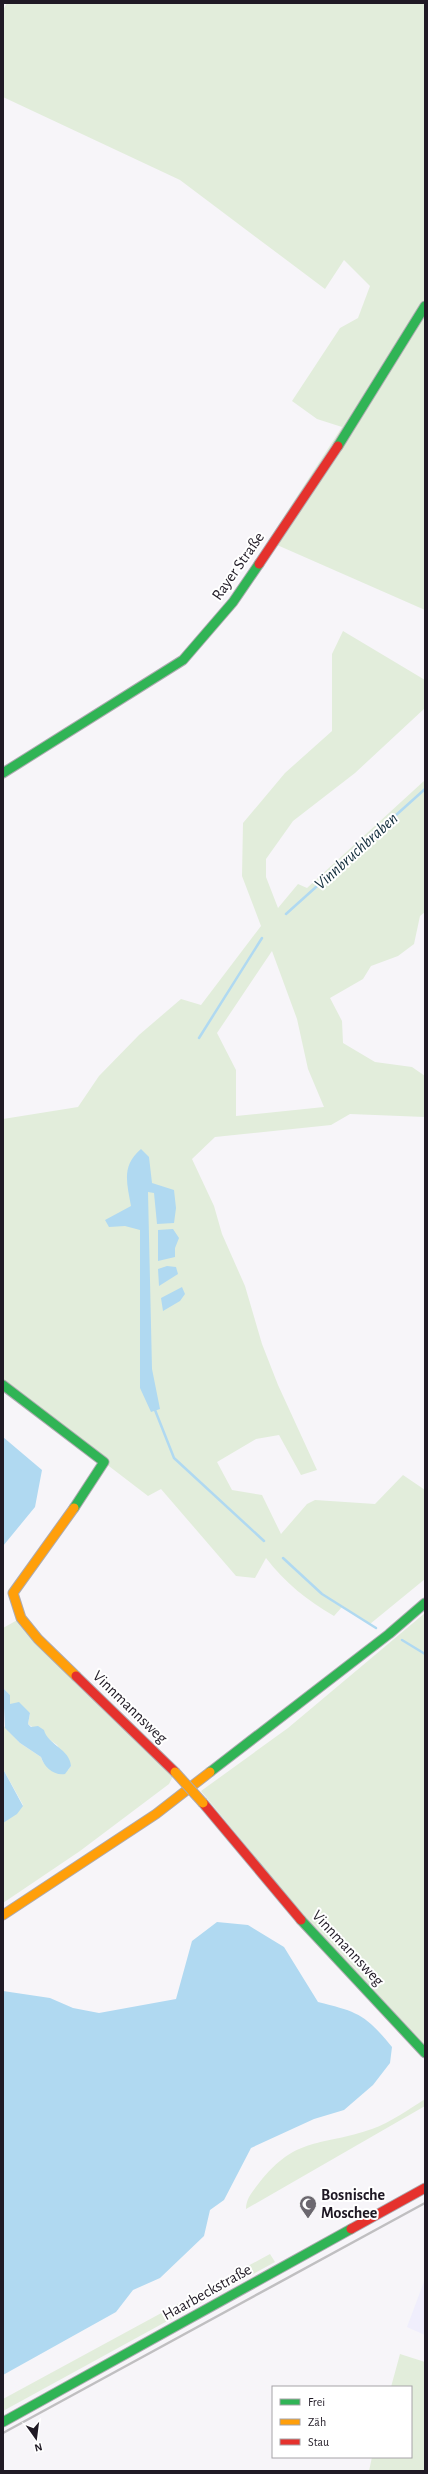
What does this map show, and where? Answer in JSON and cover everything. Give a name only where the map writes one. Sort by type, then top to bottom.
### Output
[{"type":"main road","name":"Rayer Straße","points":[[3,773],[183,660],[233,602],[349,429],[425,306]]},
{"type":"main road","name":"Vinnmannsweg","points":[[3,1385],[104,1462],[41,1555],[21,1579],[13,1593],[21,1618],[38,1639],[175,1772],[300,1918],[425,2053]]},
{"type":"main road","points":[[3,1915],[156,1814],[389,1634],[425,1603]]},
{"type":"main road","name":"Haarbeckstraße","points":[[3,2422],[425,2188]]},
{"type":"shaded area","points":[[425,2279],[425,2335],[407,2327]]},
{"type":"green space","points":[[7,3],[425,3],[425,610],[268,541],[342,427],[317,419],[292,401],[340,328],[358,318],[370,286],[344,260],[325,289],[180,180],[3,97],[3,10]]},
{"type":"green space","points":[[343,631],[425,680],[425,708],[355,773],[293,821],[266,859],[266,877],[278,908],[298,884],[307,888],[425,780],[425,912],[420,916],[414,944],[398,956],[371,966],[363,979],[330,998],[342,1021],[343,1043],[375,1062],[412,1067],[425,1076],[425,1117],[350,1114],[331,1125],[215,1137],[192,1159],[214,1206],[222,1234],[245,1286],[262,1344],[278,1385],[317,1470],[301,1475],[279,1435],[256,1439],[217,1462],[232,1490],[262,1495],[281,1534],[307,1504],[315,1500],[375,1504],[403,1475],[425,1490],[425,1579],[370,1624],[342,1607],[334,1616],[324,1610],[289,1583],[266,1558],[255,1578],[236,1576],[161,1489],[148,1496],[3,1385],[3,1119],[78,1107],[99,1076],[139,1035],[181,999],[201,1005],[261,926],[242,876],[243,823],[285,773],[332,731],[332,654]],"holes":[[[272,951],[297,1019],[308,1069],[324,1107],[236,1116],[236,1070],[217,1033]]]},
{"type":"green space","points":[[425,1613],[425,2045],[295,1906],[201,1791],[288,1728]]},
{"type":"green space","points":[[21,1618],[175,1772],[169,1784],[80,1851],[3,1903],[3,1823],[23,1805],[3,1769],[3,1725],[20,1743],[41,1757],[48,1766],[68,1770],[71,1766],[57,1745],[28,1724],[30,1713],[10,1704],[10,1695],[3,1688],[3,1628]]},
{"type":"green space","points":[[425,2099],[425,2106],[246,2209],[246,2205],[254,2189],[273,2168],[286,2157],[311,2145],[354,2135],[372,2129],[399,2116]]},
{"type":"green space","points":[[270,2254],[275,2262],[3,2411],[3,2399]]},
{"type":"green space","points":[[400,2354],[425,2362],[425,2471],[369,2471],[372,2458],[412,2458],[412,2386],[391,2386]]},
{"type":"water","points":[[141,1149],[149,1157],[152,1183],[174,1190],[176,1208],[174,1223],[157,1224],[154,1193],[148,1192],[152,1369],[160,1409],[151,1412],[140,1388],[140,1230],[125,1226],[109,1227],[105,1220],[131,1206],[127,1182],[128,1168],[130,1162]]},
{"type":"water","points":[[173,1229],[179,1238],[175,1248],[175,1257],[158,1261],[158,1230]]},
{"type":"water","points":[[167,1266],[176,1267],[178,1274],[159,1286],[158,1269]]},
{"type":"water","points":[[182,1287],[185,1294],[180,1301],[163,1311],[161,1298]]},
{"type":"water","points":[[3,1437],[42,1470],[35,1507],[3,1546]]},
{"type":"water","points":[[3,1688],[10,1695],[10,1704],[19,1702],[30,1713],[28,1724],[31,1727],[38,1726],[44,1730],[50,1740],[67,1755],[71,1766],[65,1774],[57,1774],[50,1770],[44,1764],[41,1757],[20,1743],[5,1728]]},
{"type":"water","points":[[3,1769],[23,1806],[17,1814],[3,1823]]},
{"type":"water","points":[[217,1922],[248,1925],[284,1947],[318,2002],[352,2012],[375,2027],[392,2047],[390,2063],[373,2085],[344,2110],[314,2119],[251,2148],[224,2200],[210,2210],[204,2236],[160,2278],[133,2290],[116,2312],[3,2375],[3,1991],[50,1998],[73,2008],[99,2013],[176,1999],[192,1941]]},
{"type":"waterway","name":"Vinnbruchbraben","points":[[286,914],[425,789]]},
{"type":"waterway","name":"Vinnbruchbraben","points":[[199,1038],[262,938]]},
{"type":"waterway","points":[[155,1410],[174,1458],[264,1541]]},
{"type":"waterway","points":[[283,1558],[322,1594],[376,1628]]},
{"type":"waterway","points":[[402,1640],[425,1654]]},
{"type":"railway","points":[[3,2433],[425,2203]]},
{"type":"traffic: fast","points":[[338,446],[425,306]]},
{"type":"traffic: fast","points":[[3,773],[183,660],[233,602],[259,564]]},
{"type":"traffic: fast","points":[[3,1385],[104,1462],[74,1508]]},
{"type":"traffic: fast","points":[[210,1772],[389,1634],[425,1603]]},
{"type":"traffic: fast","points":[[301,1920],[425,2053]]},
{"type":"traffic: fast","points":[[3,2422],[351,2229]]},
{"type":"traffic: slow","points":[[74,1508],[13,1593],[21,1618],[38,1639],[76,1676]]},
{"type":"traffic: slow","points":[[175,1772],[203,1803]]},
{"type":"traffic: slow","points":[[3,1915],[156,1814],[210,1772]]},
{"type":"traffic: jam","points":[[259,564],[338,446]]},
{"type":"traffic: jam","points":[[76,1676],[175,1772]]},
{"type":"traffic: jam","points":[[203,1803],[301,1920]]},
{"type":"traffic: jam","points":[[351,2229],[425,2188]]},
{"type":"place","name":"Bosnische Moschee","points":[[308,2219]]}]
